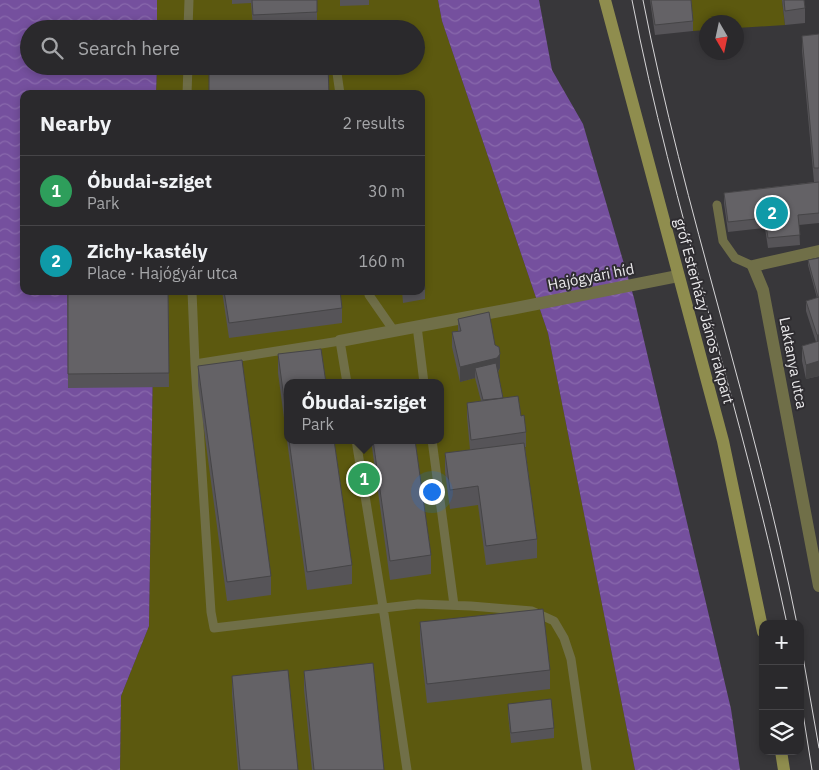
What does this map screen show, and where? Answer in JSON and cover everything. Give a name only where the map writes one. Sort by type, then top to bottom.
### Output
[{"type":"main road","name":"gróf Esterházy János rakpart","points":[[605,0],[722,441],[760,620]]},
{"type":"main road","points":[[782,755],[784,770]]},
{"type":"street","points":[[753,266],[819,251]]},
{"type":"street","name":"Laktanya utca","points":[[753,266],[763,290],[815,543],[819,586]]},
{"type":"street","name":"Hajógyári híd","points":[[340,341],[511,310],[678,276]]},
{"type":"lane","points":[[188,20],[189,0]]},
{"type":"lane","points":[[187,90],[188,75]]},
{"type":"lane","points":[[337,75],[339,90]]},
{"type":"lane","points":[[717,205],[723,241],[735,258],[753,266]]},
{"type":"lane","points":[[192,295],[210,602],[214,628],[418,604],[532,611],[554,621],[564,638],[571,659],[588,770]]},
{"type":"lane","points":[[369,295],[394,331]]},
{"type":"lane","points":[[417,326],[424,379]]},
{"type":"lane","points":[[195,364],[340,341],[346,379]]},
{"type":"lane","points":[[357,444],[407,770]]},
{"type":"lane","points":[[433,444],[454,605]]},
{"type":"shaded area","points":[[157,0],[438,0],[442,21],[548,333],[635,770],[120,770],[121,696],[149,626],[154,295],[425,295],[425,90],[156,90],[157,75],[425,75],[425,20],[157,20]]},
{"type":"shaded area","points":[[689,0],[782,0],[785,25],[744,28],[744,15],[699,15],[699,31],[693,31]]},
{"type":"water","points":[[0,0],[157,0],[157,20],[20,20],[20,75],[157,75],[156,90],[20,90],[20,295],[154,295],[149,626],[121,696],[120,770],[0,770]]},
{"type":"water","points":[[438,0],[539,0],[552,70],[583,124],[634,298],[731,709],[740,770],[635,770],[548,333],[442,21]]},
{"type":"building","points":[[252,0],[317,0],[317,12],[253,15]]},
{"type":"building","points":[[651,0],[691,0],[693,21],[655,25]]},
{"type":"building","points":[[784,0],[804,0],[805,8],[785,11]]},
{"type":"building","points":[[819,34],[819,168],[814,168],[802,36]]},
{"type":"building","points":[[209,75],[328,75],[329,90],[209,90]]},
{"type":"building","points":[[819,182],[819,213],[798,215],[800,235],[768,238],[765,218],[728,222],[724,193]]},
{"type":"building","points":[[819,258],[819,297],[818,297],[808,260]]},
{"type":"building","points":[[68,295],[168,295],[169,373],[68,374]]},
{"type":"building","points":[[225,295],[340,295],[342,308],[229,323]]},
{"type":"building","points":[[819,297],[819,335],[817,335],[806,301]]},
{"type":"building","points":[[489,312],[495,345],[499,347],[500,354],[497,358],[460,367],[452,332],[461,331],[458,319]]},
{"type":"building","points":[[819,341],[819,361],[806,365],[802,346]]},
{"type":"building","points":[[321,349],[325,379],[284,379],[284,398],[278,354]]},
{"type":"building","points":[[242,360],[271,576],[227,582],[198,366]]},
{"type":"building","points":[[496,363],[503,398],[483,400],[475,368]]},
{"type":"building","points":[[518,396],[521,416],[524,415],[526,432],[471,440],[467,403]]},
{"type":"building","points":[[524,443],[537,539],[486,546],[478,486],[450,490],[445,453]]},
{"type":"building","points":[[290,444],[335,444],[352,565],[307,572]]},
{"type":"building","points":[[374,444],[416,444],[431,555],[390,561]]},
{"type":"building","points":[[543,609],[550,670],[427,684],[420,622]]},
{"type":"building","points":[[373,663],[384,770],[314,770],[304,671]]},
{"type":"building","points":[[288,670],[298,770],[240,770],[232,676]]},
{"type":"building","points":[[551,699],[554,728],[511,733],[508,704]]},
{"type":"tram line","points":[[632,0],[667,157],[750,467],[786,620]]},
{"type":"tram line","points":[[643,0],[678,157],[761,467],[796,620]]},
{"type":"tram line","points":[[804,663],[819,748]]},
{"type":"tram line","points":[[802,710],[812,770]]},
{"type":"place","name":"Zichy-kastély","points":[[772,213]]},
{"type":"place","name":"Óbudai-sziget","points":[[364,479]]}]
